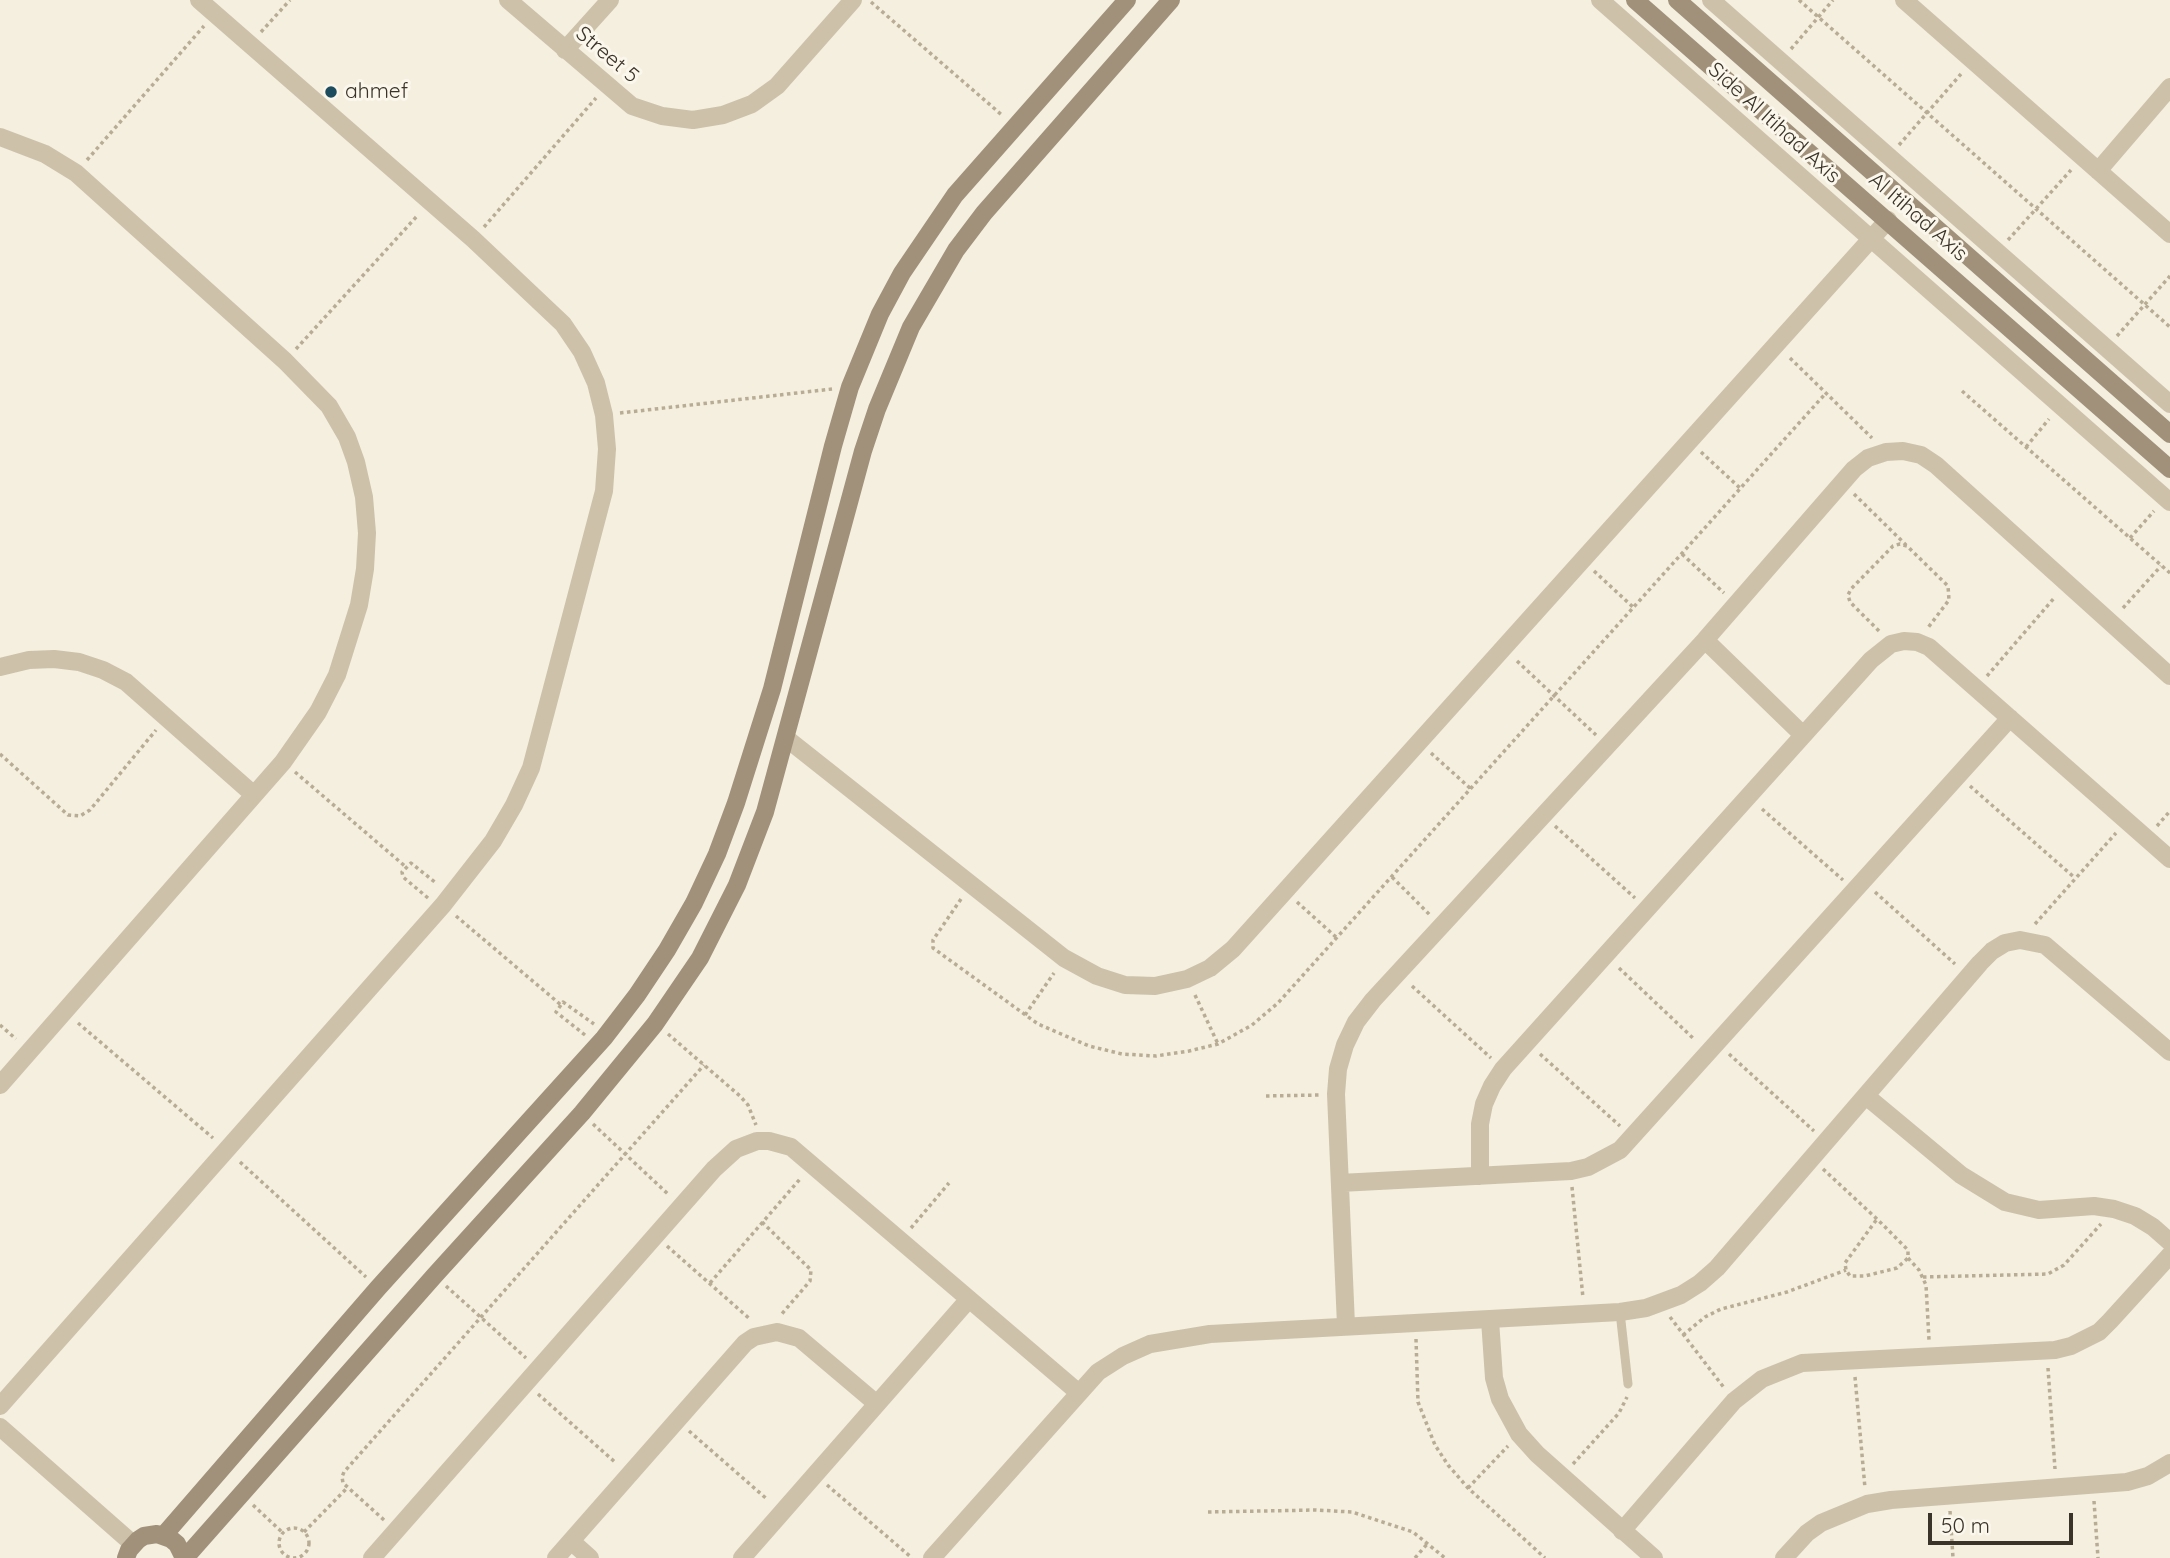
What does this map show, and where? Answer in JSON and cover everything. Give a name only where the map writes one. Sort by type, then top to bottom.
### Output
[{"type":"street","points":[[0,1406],[444,903],[493,841],[531,768],[604,491],[607,449],[604,415],[596,383],[582,352],[562,324],[473,239],[199,0]]},
{"type":"street","name":"Street 5","points":[[508,0],[632,106],[662,116],[693,120],[723,115],[752,104],[777,86],[853,0]]},
{"type":"street","points":[[565,50],[610,0]]},
{"type":"street","points":[[164,1535],[378,1289],[602,1039],[667,950],[717,854],[736,803],[772,689],[815,512],[850,387],[880,314],[902,273],[955,195],[1127,0]]},
{"type":"street","points":[[0,1427],[130,1551],[144,1536],[164,1535],[177,1544],[185,1558],[582,1113],[655,1024],[700,958],[737,885],[765,812],[863,451],[877,409],[911,327],[950,259],[984,213],[1171,0]]},
{"type":"street","name":"Side Al Itihad Axis","points":[[1601,0],[2168,500]]},
{"type":"street","name":"Al Itihad Axis","points":[[1635,0],[2170,469]]},
{"type":"street","name":"Al Itihad Axis","points":[[1677,0],[2170,434]]},
{"type":"street","points":[[1711,0],[2170,404]]},
{"type":"street","points":[[1904,0],[2170,234]]},
{"type":"street","points":[[2098,171],[2170,87]]},
{"type":"street","points":[[0,137],[45,154],[76,173],[285,361],[329,406],[347,437],[356,462],[364,498],[367,533],[359,605],[337,675],[318,712],[283,762],[0,1085]]},
{"type":"street","points":[[786,738],[1064,958],[1097,975],[1125,985],[1155,986],[1187,979],[1210,968],[1233,949],[1888,220]]},
{"type":"street","points":[[1346,1325],[1335,1094],[1345,1045],[1356,1022],[1705,640],[1842,483],[1868,458],[1886,452],[1903,451],[1921,456],[1936,465],[2170,676]]},
{"type":"street","points":[[1705,640],[1803,735]]},
{"type":"street","points":[[1480,1176],[1480,1124],[1484,1104],[1503,1069],[1871,660],[1891,644],[1917,642],[1929,647],[2170,859]]},
{"type":"street","points":[[0,667],[29,660],[54,659],[79,662],[103,670],[126,682],[254,795]]},
{"type":"street","points":[[1340,1183],[1571,1171],[1604,1160],[1620,1150],[2010,718]]},
{"type":"street","points":[[932,1558],[1098,1372],[1123,1356],[1150,1344],[1210,1334],[1620,1312],[1660,1304],[1681,1295],[1717,1268],[1968,976],[1992,951],[2005,943],[2033,941],[2056,952],[2169,1050]]},
{"type":"street","points":[[1866,1096],[1961,1175],[2005,1202],[2039,1210],[2094,1206],[2114,1209],[2135,1216],[2170,1242]]},
{"type":"street","points":[[377,1556],[681,1206],[727,1156],[736,1149],[757,1141],[791,1147],[1079,1393]]},
{"type":"street","points":[[1622,1531],[1734,1401],[1762,1379],[1802,1363],[2047,1350],[2071,1346],[2099,1332],[2170,1255]]},
{"type":"street","points":[[742,1558],[969,1299]]},
{"type":"street","points":[[1490,1320],[1494,1378],[1500,1399],[1519,1434],[1654,1558]]},
{"type":"street","points":[[556,1558],[745,1343],[765,1333],[777,1332],[799,1338],[877,1404]]},
{"type":"street","points":[[1784,1558],[1807,1533],[1821,1523],[1867,1504],[2127,1482],[2148,1476],[2170,1463]]},
{"type":"street","points":[[571,1541],[590,1558]]},
{"type":"lane","points":[[1620,1312],[1628,1384]]},
{"type":"path","points":[[251,44],[290,0]]},
{"type":"path","points":[[869,0],[1015,127]]},
{"type":"path","points":[[1799,0],[2170,327]]},
{"type":"path","points":[[1780,61],[1833,0]]},
{"type":"path","points":[[76,173],[214,13]]},
{"type":"path","points":[[1889,157],[1972,60]]},
{"type":"path","points":[[473,239],[608,85]]},
{"type":"path","points":[[1997,252],[2082,157]]},
{"type":"path","points":[[285,361],[430,201]]},
{"type":"path","points":[[2106,348],[2170,276]]},
{"type":"path","points":[[1777,345],[1886,452]]},
{"type":"path","points":[[604,415],[850,387]]},
{"type":"path","points":[[1962,391],[2170,573]]},
{"type":"path","points":[[2026,447],[2061,406]]},
{"type":"path","points":[[1689,442],[1741,489]]},
{"type":"path","points":[[1842,483],[1948,586],[1949,600],[1917,642]]},
{"type":"path","points":[[2130,538],[2168,500]]},
{"type":"path","points":[[1891,644],[1850,602],[1848,596],[1851,589],[1893,546],[1906,546]]},
{"type":"path","points":[[1682,554],[1736,604]]},
{"type":"path","points":[[1582,561],[1634,608]]},
{"type":"path","points":[[2109,623],[2161,566]]},
{"type":"path","points":[[1976,688],[2066,585]]},
{"type":"path","points":[[1504,648],[1607,746]]},
{"type":"path","points":[[0,754],[68,815],[80,816],[90,810],[166,717]]},
{"type":"path","points":[[1419,742],[1471,789]]},
{"type":"path","points":[[283,762],[407,867]]},
{"type":"path","points":[[1958,776],[2076,878]]},
{"type":"path","points":[[1748,797],[1968,976]]},
{"type":"path","points":[[1543,815],[1647,908]]},
{"type":"path","points":[[2020,940],[2127,821]]},
{"type":"path","points":[[444,903],[414,864],[411,863],[402,872],[403,877],[444,903],[561,1005]]},
{"type":"path","points":[[1392,877],[1441,926]]},
{"type":"path","points":[[1285,891],[1337,938]]},
{"type":"path","points":[[1604,955],[1826,1141]]},
{"type":"path","points":[[1026,1015],[1064,958]]},
{"type":"path","points":[[1398,973],[1503,1069]]},
{"type":"path","points":[[1187,979],[1218,1044]]},
{"type":"path","points":[[566,1002],[602,1039],[556,1012],[566,1002]]},
{"type":"path","points":[[655,1024],[740,1096],[753,1117],[757,1141]]},
{"type":"path","points":[[1526,1042],[1632,1137]]},
{"type":"path","points":[[397,1530],[348,1487],[342,1477],[344,1472],[704,1065]]},
{"type":"path","points":[[1266,1096],[1335,1094]]},
{"type":"path","points":[[582,1113],[681,1206]]},
{"type":"path","points":[[1811,1158],[1908,1250],[1908,1258],[1926,1284],[1930,1356]]},
{"type":"path","points":[[709,1283],[813,1165]]},
{"type":"path","points":[[1571,1171],[1584,1314]]},
{"type":"path","points":[[901,1240],[949,1183]]},
{"type":"path","points":[[1923,1277],[2048,1275],[2064,1265],[2114,1209]]},
{"type":"path","points":[[1877,1219],[1845,1263],[1850,1276],[1865,1276],[1896,1268],[1908,1258]]},
{"type":"path","points":[[655,1236],[765,1333],[812,1276],[809,1265],[762,1222]]},
{"type":"path","points":[[1683,1335],[1705,1317],[1721,1309],[1787,1292],[1846,1270]]},
{"type":"path","points":[[435,1275],[538,1369]]},
{"type":"path","points":[[1660,1304],[1734,1401]]},
{"type":"path","points":[[1415,1323],[1418,1402],[1435,1445],[1468,1488],[1545,1558]]},
{"type":"path","points":[[2047,1350],[2056,1488]]},
{"type":"path","points":[[1853,1360],[1867,1504]]},
{"type":"path","points":[[526,1383],[630,1475]]},
{"type":"path","points":[[1562,1476],[1619,1413],[1625,1402],[1628,1384]]},
{"type":"path","points":[[677,1421],[782,1512]]},
{"type":"path","points":[[1468,1488],[1519,1434]]},
{"type":"path","points":[[815,1474],[912,1558]]},
{"type":"path","points":[[2092,1485],[2098,1558]]},
{"type":"path","points":[[304,1532],[348,1487]]},
{"type":"path","points":[[241,1494],[283,1533]]},
{"type":"path","points":[[1948,1496],[1953,1558]]},
{"type":"path","points":[[1208,1512],[1352,1512],[1400,1526],[1428,1543],[1445,1558]]},
{"type":"path","points":[[294,1528],[304,1532],[309,1542],[305,1553],[294,1558],[284,1554],[279,1543],[283,1533],[294,1528]]},
{"type":"path","points":[[1415,1558],[1428,1543]]},
{"type":"path","points":[[305,1553],[310,1558]]},
{"type":"path","points":[[280,1558],[284,1554]]},
{"type":"place","name":"ahmef","points":[[331,92]]}]
